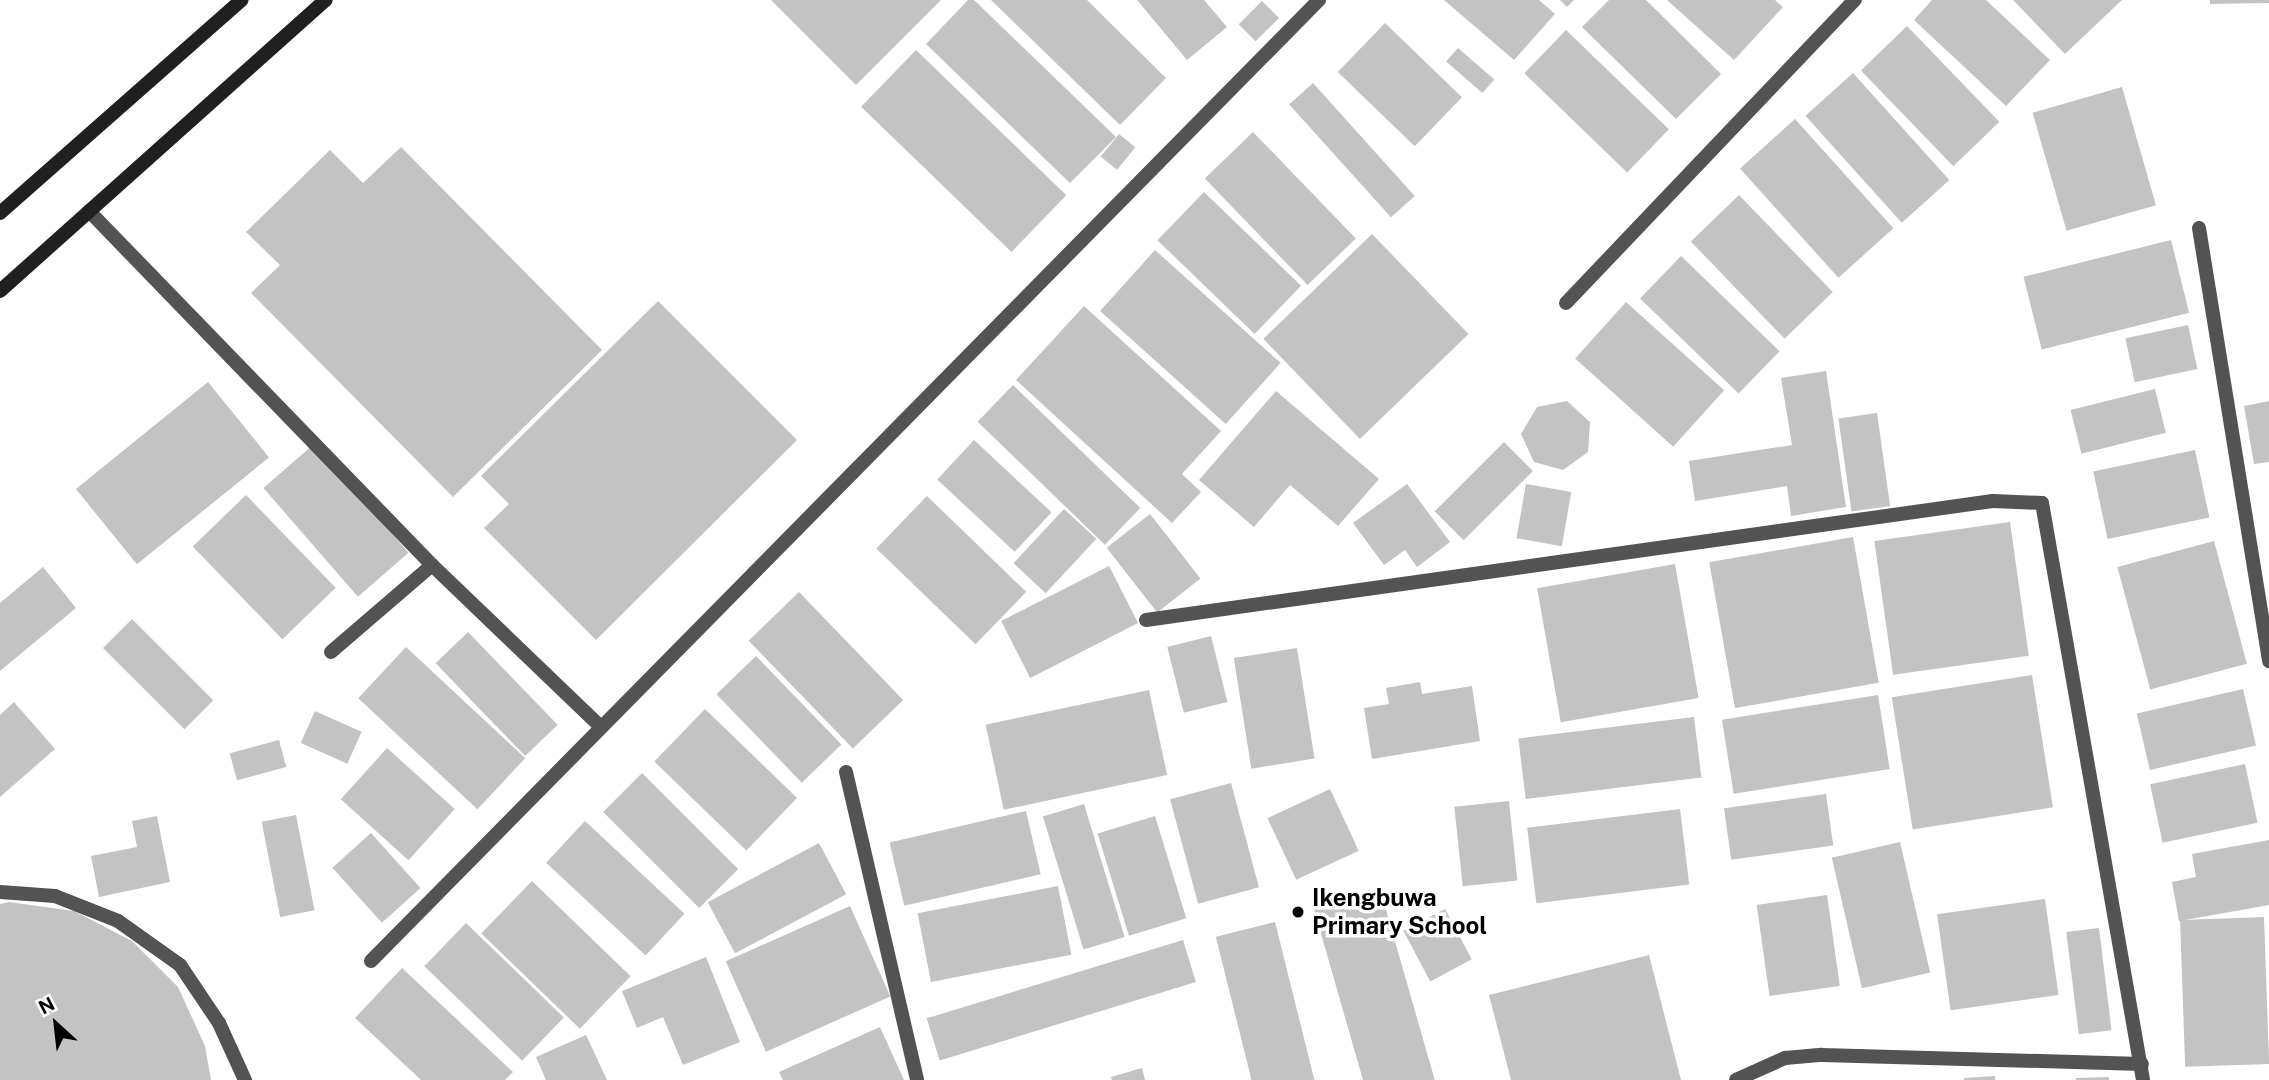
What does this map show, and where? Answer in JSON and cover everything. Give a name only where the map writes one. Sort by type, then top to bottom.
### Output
[{"type":"main road","points":[[0,213],[242,0]]},
{"type":"main road","points":[[0,291],[326,0]]},
{"type":"street","points":[[371,961],[1319,0]]},
{"type":"street","points":[[1566,303],[1856,0]]},
{"type":"street","points":[[89,211],[432,565],[601,727]]},
{"type":"street","points":[[2199,228],[2269,661]]},
{"type":"street","points":[[1146,620],[1993,501],[2042,503],[2143,1080]]},
{"type":"street","points":[[331,652],[432,565]]},
{"type":"street","points":[[846,772],[917,1080]]},
{"type":"street","points":[[0,892],[55,896],[105,916],[180,965],[219,1023],[245,1080]]},
{"type":"street","points":[[1736,1080],[1785,1058],[1822,1055],[2142,1064]]},
{"type":"building","points":[[771,0],[941,0],[856,85]]},
{"type":"building","points":[[968,0],[974,0],[1116,137],[1070,183],[926,44]]},
{"type":"building","points":[[991,0],[1087,0],[1166,78],[1120,125]]},
{"type":"building","points":[[1137,0],[1204,0],[1227,27],[1187,60]]},
{"type":"building","points":[[1444,0],[1539,0],[1555,14],[1514,60]]},
{"type":"building","points":[[1560,0],[1574,0],[1567,7]]},
{"type":"building","points":[[1609,0],[1646,0],[1721,74],[1676,119],[1582,27]]},
{"type":"building","points":[[1667,0],[1775,0],[1783,7],[1734,60]]},
{"type":"building","points":[[1932,0],[1986,0],[2050,60],[2006,106],[1914,20]]},
{"type":"building","points":[[2013,0],[2122,0],[2065,54]]},
{"type":"building","points":[[2210,0],[2269,0],[2269,3],[2210,4]]},
{"type":"building","points":[[1262,1],[1279,18],[1256,41],[1239,24]]},
{"type":"building","points":[[1385,23],[1462,97],[1415,146],[1338,72]]},
{"type":"building","points":[[1907,26],[1999,122],[1953,166],[1861,70]]},
{"type":"building","points":[[1566,30],[1669,129],[1627,172],[1524,73]]},
{"type":"building","points":[[1458,48],[1494,79],[1482,93],[1446,62]]},
{"type":"building","points":[[916,50],[1066,195],[1011,252],[861,107]]},
{"type":"building","points":[[1853,73],[1949,180],[1902,223],[1805,116]]},
{"type":"building","points":[[1313,83],[1415,196],[1391,217],[1289,104]]},
{"type":"building","points":[[2122,87],[2156,205],[2067,231],[2033,113]]},
{"type":"building","points":[[1795,119],[1893,228],[1838,278],[1740,169]]},
{"type":"building","points":[[1253,132],[1356,238],[1308,285],[1205,179]]},
{"type":"building","points":[[1119,134],[1135,147],[1117,170],[1101,157]]},
{"type":"building","points":[[401,147],[602,350],[453,497],[251,293],[280,265],[246,232],[330,150],[363,183]]},
{"type":"building","points":[[1204,192],[1301,286],[1255,334],[1157,240]]},
{"type":"building","points":[[1739,195],[1833,292],[1785,339],[1691,242]]},
{"type":"building","points":[[1372,234],[1469,334],[1360,439],[1263,339]]},
{"type":"building","points":[[2171,240],[2189,313],[2042,350],[2024,277]]},
{"type":"building","points":[[1155,250],[1281,363],[1226,424],[1100,311]]},
{"type":"building","points":[[1681,256],[1780,351],[1739,394],[1640,298]]},
{"type":"building","points":[[658,301],[797,440],[596,640],[484,528],[509,504],[481,476]]},
{"type":"building","points":[[1626,302],[1724,390],[1673,447],[1575,358]]},
{"type":"building","points":[[1084,306],[1221,431],[1182,474],[1201,492],[1172,523],[1016,380]]},
{"type":"building","points":[[2188,325],[2197,369],[2135,382],[2125,338]]},
{"type":"building","points":[[1826,371],[1846,507],[1791,516],[1787,486],[1695,501],[1689,461],[1792,445],[1781,378]]},
{"type":"building","points":[[208,382],[269,457],[137,564],[76,489]]},
{"type":"building","points":[[1013,385],[1140,508],[1105,545],[978,422]]},
{"type":"building","points":[[2155,389],[2166,433],[2081,454],[2071,410]]},
{"type":"building","points":[[1276,391],[1379,479],[1338,526],[1290,485],[1254,527],[1199,480]]},
{"type":"building","points":[[1567,401],[1590,422],[1588,452],[1563,470],[1534,462],[1521,434],[1537,407]]},
{"type":"building","points":[[2269,401],[2269,462],[2254,464],[2244,406]]},
{"type":"building","points":[[1877,413],[1890,506],[1851,512],[1838,418]]},
{"type":"building","points":[[974,440],[1052,512],[1015,552],[937,479]]},
{"type":"building","points":[[1504,442],[1533,471],[1464,540],[1435,511]]},
{"type":"building","points":[[314,444],[408,553],[358,597],[263,488]]},
{"type":"building","points":[[2195,450],[2209,517],[2108,539],[2093,472]]},
{"type":"building","points":[[1407,484],[1450,542],[1417,567],[1405,550],[1384,565],[1353,523]]},
{"type":"building","points":[[1526,484],[1571,492],[1562,546],[1516,538]]},
{"type":"building","points":[[246,495],[336,588],[282,639],[193,546]]},
{"type":"building","points":[[927,496],[1026,592],[976,644],[876,549]]},
{"type":"building","points":[[1064,509],[1096,539],[1046,593],[1014,563]]},
{"type":"building","points":[[1150,514],[1200,579],[1157,612],[1107,548]]},
{"type":"building","points":[[2010,522],[2029,656],[1893,675],[1874,541]]},
{"type":"building","points":[[1853,537],[1879,683],[1735,708],[1709,562]]},
{"type":"building","points":[[2214,541],[2247,664],[2150,690],[2117,567]]},
{"type":"building","points":[[1675,564],[1699,698],[1561,722],[1537,588]]},
{"type":"building","points":[[1109,566],[1138,623],[1030,678],[1001,621]]},
{"type":"building","points":[[43,567],[76,608],[0,671],[0,603]]},
{"type":"building","points":[[799,592],[903,700],[853,749],[749,641]]},
{"type":"building","points":[[132,619],[213,700],[184,729],[103,648]]},
{"type":"building","points":[[468,632],[558,725],[525,756],[436,663]]},
{"type":"building","points":[[1211,636],[1227,702],[1184,713],[1167,647]]},
{"type":"building","points":[[406,647],[525,758],[477,809],[358,698]]},
{"type":"building","points":[[1297,648],[1315,759],[1251,769],[1234,658]]},
{"type":"building","points":[[756,656],[841,744],[802,783],[716,694]]},
{"type":"building","points":[[2032,675],[2053,807],[1913,830],[1892,697]]},
{"type":"building","points":[[1420,682],[1422,694],[1472,686],[1480,741],[1372,759],[1364,708],[1389,704],[1386,688]]},
{"type":"building","points":[[2243,689],[2256,746],[2150,770],[2137,714]]},
{"type":"building","points":[[1149,690],[1167,775],[1004,810],[986,725]]},
{"type":"building","points":[[1878,695],[1890,769],[1734,794],[1722,720]]},
{"type":"building","points":[[14,702],[55,749],[0,797],[0,715]]},
{"type":"building","points":[[705,709],[797,798],[746,850],[654,762]]},
{"type":"building","points":[[315,711],[362,732],[347,764],[301,743]]},
{"type":"building","points":[[1694,717],[1701,778],[1526,799],[1518,739]]},
{"type":"building","points":[[279,740],[286,767],[237,780],[230,753]]},
{"type":"building","points":[[387,748],[455,809],[408,860],[341,799]]},
{"type":"building","points":[[2245,764],[2257,823],[2163,843],[2150,784]]},
{"type":"building","points":[[642,773],[738,869],[699,908],[603,812]]},
{"type":"building","points":[[1231,783],[1259,887],[1198,904],[1170,799]]},
{"type":"building","points":[[1330,789],[1359,851],[1296,880],[1267,818]]},
{"type":"building","points":[[1826,794],[1833,845],[1731,860],[1724,808]]},
{"type":"building","points":[[1509,801],[1517,881],[1463,886],[1454,807]]},
{"type":"building","points":[[1084,804],[1125,937],[1084,949],[1043,817]]},
{"type":"building","points":[[1680,809],[1689,884],[1536,903],[1527,828]]},
{"type":"building","points":[[1026,811],[1041,874],[904,906],[890,842]]},
{"type":"building","points":[[296,815],[315,910],[280,917],[262,822]]},
{"type":"building","points":[[157,816],[170,882],[99,897],[91,856],[137,847],[132,821]]},
{"type":"building","points":[[1155,816],[1186,918],[1129,936],[1098,834]]},
{"type":"building","points":[[585,821],[684,914],[646,955],[546,863]]},
{"type":"building","points":[[371,833],[421,888],[382,923],[332,868]]},
{"type":"building","points":[[2269,840],[2269,905],[2179,921],[2172,882],[2196,877],[2192,854]]},
{"type":"building","points":[[1900,842],[1930,973],[1862,988],[1832,858]]},
{"type":"building","points":[[819,843],[846,894],[735,953],[708,902]]},
{"type":"building","points":[[532,881],[631,976],[580,1029],[481,934]]},
{"type":"building","points":[[1058,886],[1071,955],[931,982],[918,913]]},
{"type":"building","points":[[1380,889],[1435,1080],[1363,1080],[1314,908]]},
{"type":"building","points":[[1827,895],[1840,986],[1769,996],[1757,905]]},
{"type":"building","points":[[2045,899],[2058,995],[1951,1010],[1937,914]]},
{"type":"building","points":[[9,902],[74,911],[132,941],[178,987],[205,1046],[211,1080],[0,1080],[0,904]]},
{"type":"building","points":[[850,906],[890,996],[766,1052],[726,961]]},
{"type":"building","points":[[1445,909],[1472,959],[1430,981],[1404,931]]},
{"type":"building","points":[[2264,917],[2269,1064],[2185,1067],[2180,920]]},
{"type":"building","points":[[1275,922],[1314,1080],[1252,1080],[1216,937]]},
{"type":"building","points":[[466,923],[564,1017],[522,1061],[424,966]]},
{"type":"building","points":[[2099,928],[2112,1030],[2079,1034],[2066,932]]},
{"type":"building","points":[[1183,940],[1196,982],[940,1060],[927,1018]]},
{"type":"building","points":[[1649,955],[1681,1080],[1511,1080],[1489,995]]},
{"type":"building","points":[[706,957],[740,1042],[683,1065],[663,1017],[637,1028],[622,991]]},
{"type":"building","points":[[402,968],[513,1072],[505,1080],[421,1080],[355,1018]]},
{"type":"building","points":[[880,1027],[904,1080],[783,1080],[779,1072]]},
{"type":"building","points":[[586,1035],[607,1080],[546,1080],[536,1057]]},
{"type":"building","points":[[1142,1068],[1145,1080],[1112,1080],[1111,1077]]},
{"type":"building","points":[[1995,1076],[1995,1080],[1964,1080],[1964,1078]]},
{"type":"building","points":[[2109,1077],[2109,1080],[2076,1080],[2076,1078]]},
{"type":"place","name":"Ikengbuwa Primary School","points":[[1298,912]]}]
